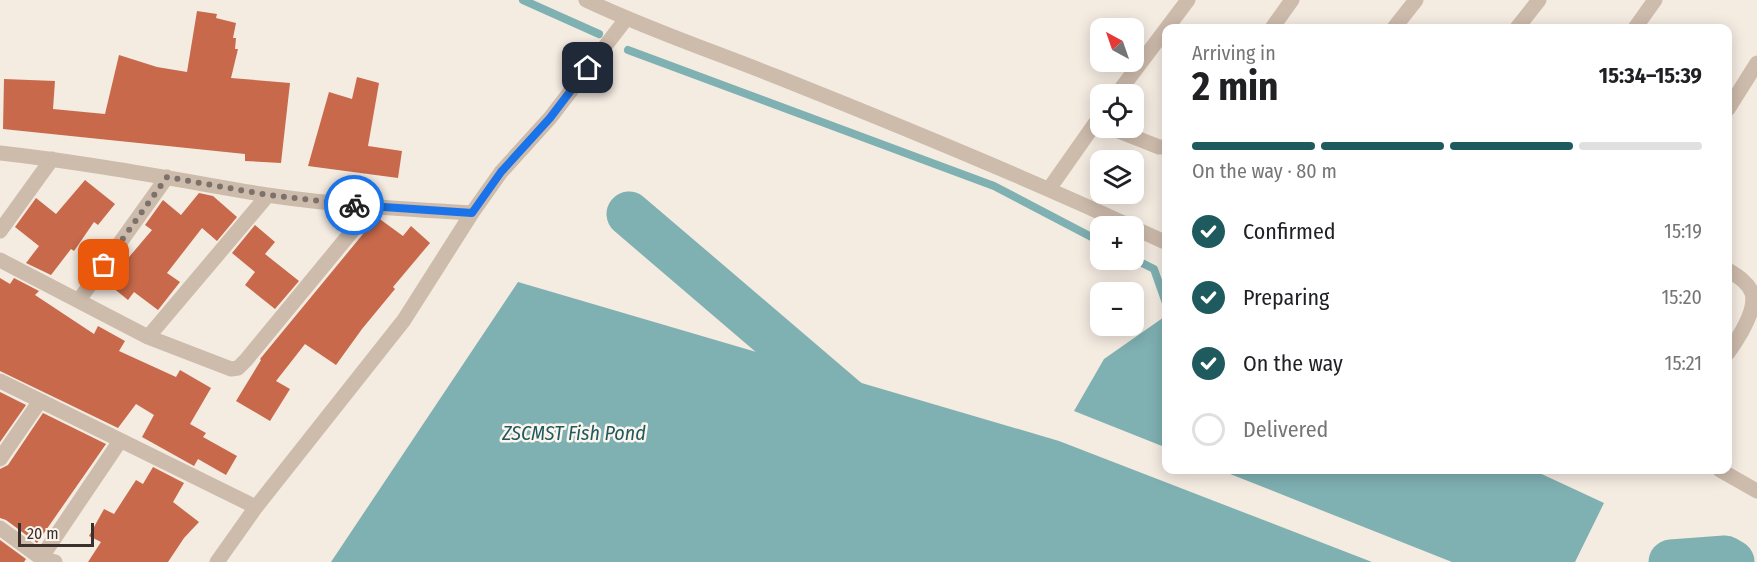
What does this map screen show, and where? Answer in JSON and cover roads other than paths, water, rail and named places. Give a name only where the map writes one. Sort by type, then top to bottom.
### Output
[{"type":"street","points":[[586,0],[626,19],[780,78],[1049,189],[1108,216]]},
{"type":"street","points":[[1170,24],[1188,0]]},
{"type":"street","points":[[1275,24],[1292,0]]},
{"type":"street","points":[[1397,24],[1416,0]]},
{"type":"street","points":[[1520,24],[1539,0]]},
{"type":"street","points":[[1638,24],[1655,0]]},
{"type":"street","points":[[217,562],[256,507],[404,320],[501,172],[550,118],[626,19]]},
{"type":"street","points":[[1125,84],[1162,34]]},
{"type":"street","points":[[1732,103],[1757,63]]},
{"type":"street","points":[[1049,189],[1090,137]]},
{"type":"street","points":[[1138,138],[1162,147]]},
{"type":"street","points":[[0,153],[167,177],[268,195],[372,207],[472,213]]},
{"type":"street","points":[[0,231],[52,159]]},
{"type":"street","points":[[79,300],[167,177]]},
{"type":"street","points":[[148,337],[268,195]]},
{"type":"street","points":[[0,260],[148,337],[231,369],[238,368],[372,207]]},
{"type":"street","points":[[1144,232],[1162,241]]},
{"type":"street","points":[[1732,273],[1745,282],[1753,294],[1754,307],[1732,347]]},
{"type":"street","points":[[0,381],[256,507]]},
{"type":"street","points":[[0,459],[40,401]]},
{"type":"street","points":[[0,528],[48,560],[120,441]]},
{"type":"street","points":[[1727,474],[1757,491]]},
{"type":"water","name":"ZSCMST Fish Pond","points":[[518,282],[1059,441],[1372,562],[331,562]]},
{"type":"water","points":[[1162,318],[1162,446],[1074,411],[1104,359],[1137,336],[1144,336],[1144,331]]},
{"type":"water","points":[[1230,474],[1542,474],[1604,503],[1575,562],[1452,562]]},
{"type":"waterway","points":[[523,0],[599,34]]},
{"type":"waterway","points":[[628,50],[994,186],[1090,236]]},
{"type":"waterway","points":[[629,214],[855,407]]},
{"type":"waterway","points":[[1144,264],[1154,269],[1162,292]]},
{"type":"waterway","points":[[1671,562],[1725,558],[1732,562]]}]
